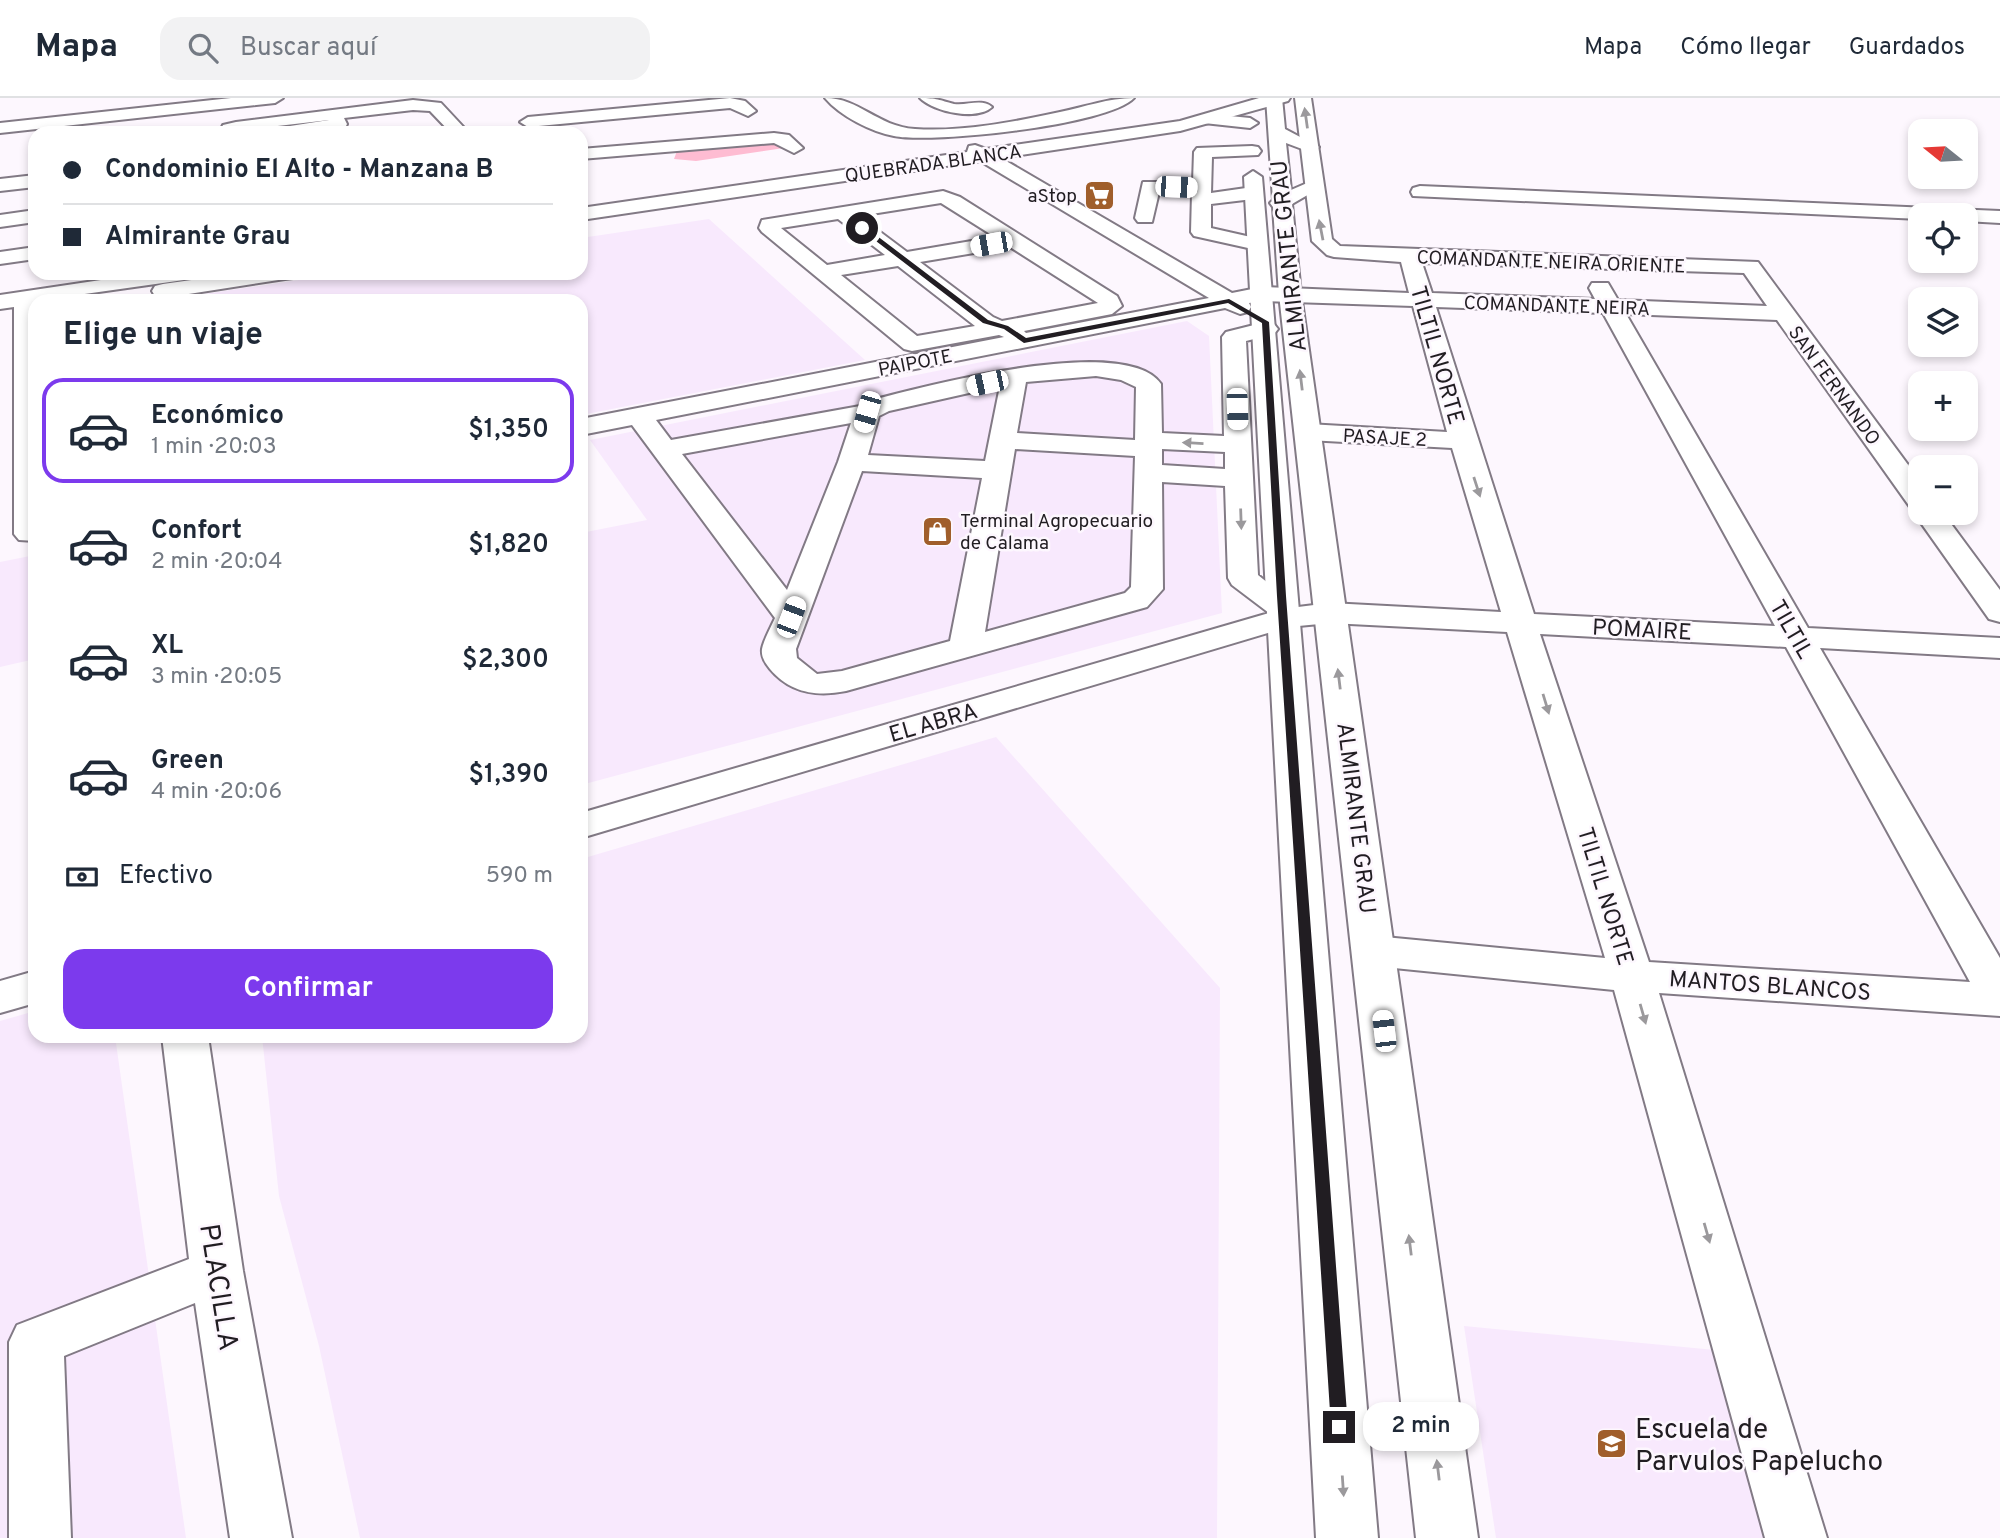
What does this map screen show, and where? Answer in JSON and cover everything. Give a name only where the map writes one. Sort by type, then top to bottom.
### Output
[{"type":"street","points":[[180,108],[187,101],[197,98]]},
{"type":"street","points":[[0,128],[275,98]]},
{"type":"street","points":[[833,98],[881,127],[895,132],[946,134],[1070,116],[1115,100]]},
{"type":"street","points":[[928,98],[952,109],[984,107]]},
{"type":"street","points":[[968,98],[1016,124]]},
{"type":"street","points":[[244,126],[413,105],[435,106],[454,126]]},
{"type":"street","points":[[1201,232],[1203,194],[1195,150],[1264,110]]},
{"type":"street","points":[[1210,119],[1264,110],[1310,147]]},
{"type":"street","name":"QUEBRADA BLANCA","points":[[588,213],[985,155],[1264,110]]},
{"type":"street","name":"ALMIRANTE GRAU","points":[[1264,110],[1310,147],[1322,240],[1334,251],[1353,254]]},
{"type":"street","name":"ALMIRANTE GRAU","points":[[1264,110],[1267,198],[1262,308],[1308,432],[1447,1538]]},
{"type":"street","points":[[526,122],[651,111]]},
{"type":"street","points":[[329,126],[339,124],[334,114]]},
{"type":"street","points":[[946,134],[1005,167],[1048,182],[1094,220],[1134,244],[1262,308],[1234,337],[1243,578],[1284,613]]},
{"type":"street","points":[[588,154],[774,138],[783,139],[794,147],[790,150],[705,162]]},
{"type":"street","points":[[1040,164],[1167,146]]},
{"type":"street","points":[[664,149],[670,162],[681,164]]},
{"type":"street","points":[[588,228],[1005,167]]},
{"type":"street","points":[[0,185],[28,182]]},
{"type":"street","points":[[1161,228],[1150,186],[1203,194],[1267,198],[1314,186]]},
{"type":"street","points":[[1420,192],[1908,213]]},
{"type":"street","points":[[943,197],[1109,301],[1111,306],[1015,334],[912,345],[769,228],[769,224],[850,211],[943,197]]},
{"type":"street","name":"ALMIRANTE GRAU","points":[[1267,198],[1257,244],[1347,1538]]},
{"type":"street","points":[[850,211],[913,257],[985,322],[1015,334]]},
{"type":"street","points":[[1978,216],[2000,217]]},
{"type":"street","points":[[0,221],[28,217]]},
{"type":"street","points":[[1094,220],[1201,232],[1257,244]]},
{"type":"street","points":[[1134,244],[1161,228]]},
{"type":"street","points":[[822,272],[1014,240]]},
{"type":"street","points":[[0,258],[28,254]]},
{"type":"street","name":"COMANDANTE NEIRA ORIENTE","points":[[1353,254],[1751,267]]},
{"type":"street","name":"TILTIL NORTE","points":[[1410,257],[1463,441],[1632,976],[1796,1538]]},
{"type":"street","name":"TILTIL","points":[[1586,262],[2000,998]]},
{"type":"street","name":"SAN FERNANDO","points":[[1751,267],[1908,485]]},
{"type":"street","points":[[98,294],[160,280]]},
{"type":"street","points":[[142,294],[238,280]]},
{"type":"street","name":"COMANDANTE NEIRA","points":[[1262,308],[1423,301],[1783,313]]},
{"type":"street","points":[[0,302],[22,311],[28,444]]},
{"type":"street","name":"PAIPOTE","points":[[588,426],[1015,334],[1262,308]]},
{"type":"street","points":[[664,449],[867,412],[881,405],[1068,368],[1114,370],[1140,376],[1149,384],[1147,589],[1136,600],[846,681],[825,685],[802,682],[780,660],[779,649],[852,462],[867,412]]},
{"type":"street","points":[[966,647],[995,470],[1014,378]]},
{"type":"street","points":[[639,416],[791,617]]},
{"type":"street","name":"PASAJE 2","points":[[1308,432],[1463,441]]},
{"type":"street","points":[[1001,440],[1148,454],[1240,478]]},
{"type":"street","points":[[1148,454],[1239,444]]},
{"type":"street","points":[[852,462],[995,470]]},
{"type":"street","points":[[1937,525],[2000,612]]},
{"type":"street","points":[[0,540],[28,534]]},
{"type":"street","name":"POMAIRE","points":[[1284,613],[1520,622],[2000,648]]},
{"type":"street","name":"EL ABRA","points":[[588,824],[1284,613]]},
{"type":"street","name":"MANTOS BLANCOS","points":[[1374,951],[1632,976],[2000,998]]},
{"type":"street","points":[[0,997],[28,989]]},
{"type":"street","name":"PLACILLA","points":[[187,1043],[217,1270],[261,1538]]},
{"type":"street","points":[[40,1538],[36,1342],[217,1270]]},
{"type":"shaded area","points":[[768,140],[779,142],[784,148],[696,161],[674,159],[677,151]]},
{"type":"shaded area","points":[[709,219],[865,360],[588,414],[588,294],[205,294],[298,280],[588,280],[588,237]]},
{"type":"shaded area","name":"Terminal Agropecuario de Calama","points":[[1187,321],[1209,336],[1222,613],[588,783],[588,532],[647,520],[590,440]]},
{"type":"shaded area","points":[[28,556],[28,661],[0,667],[0,562]]},
{"type":"shaded area","points":[[996,737],[1220,988],[1217,1538],[360,1538],[319,1346],[279,1196],[263,1043],[588,1043],[588,857]]},
{"type":"shaded area","points":[[28,1013],[28,1043],[116,1043],[186,1538],[0,1538],[0,1021]]},
{"type":"shaded area","name":"Escuela de Parvulos Papelucho","points":[[1464,1326],[1715,1350],[1767,1538],[1496,1538]]},
{"type":"place","name":"aStop","points":[[1100,195]]},
{"type":"place","name":"Terminal Agropecuario de Calama","points":[[937,531]]},
{"type":"place","name":"Escuela de Parvulos Papelucho","points":[[1612,1444]]},
{"type":"route","points":[[862,228],[985,322],[1006,328],[1024,341],[1229,301],[1265,322],[1339,1427]]}]
